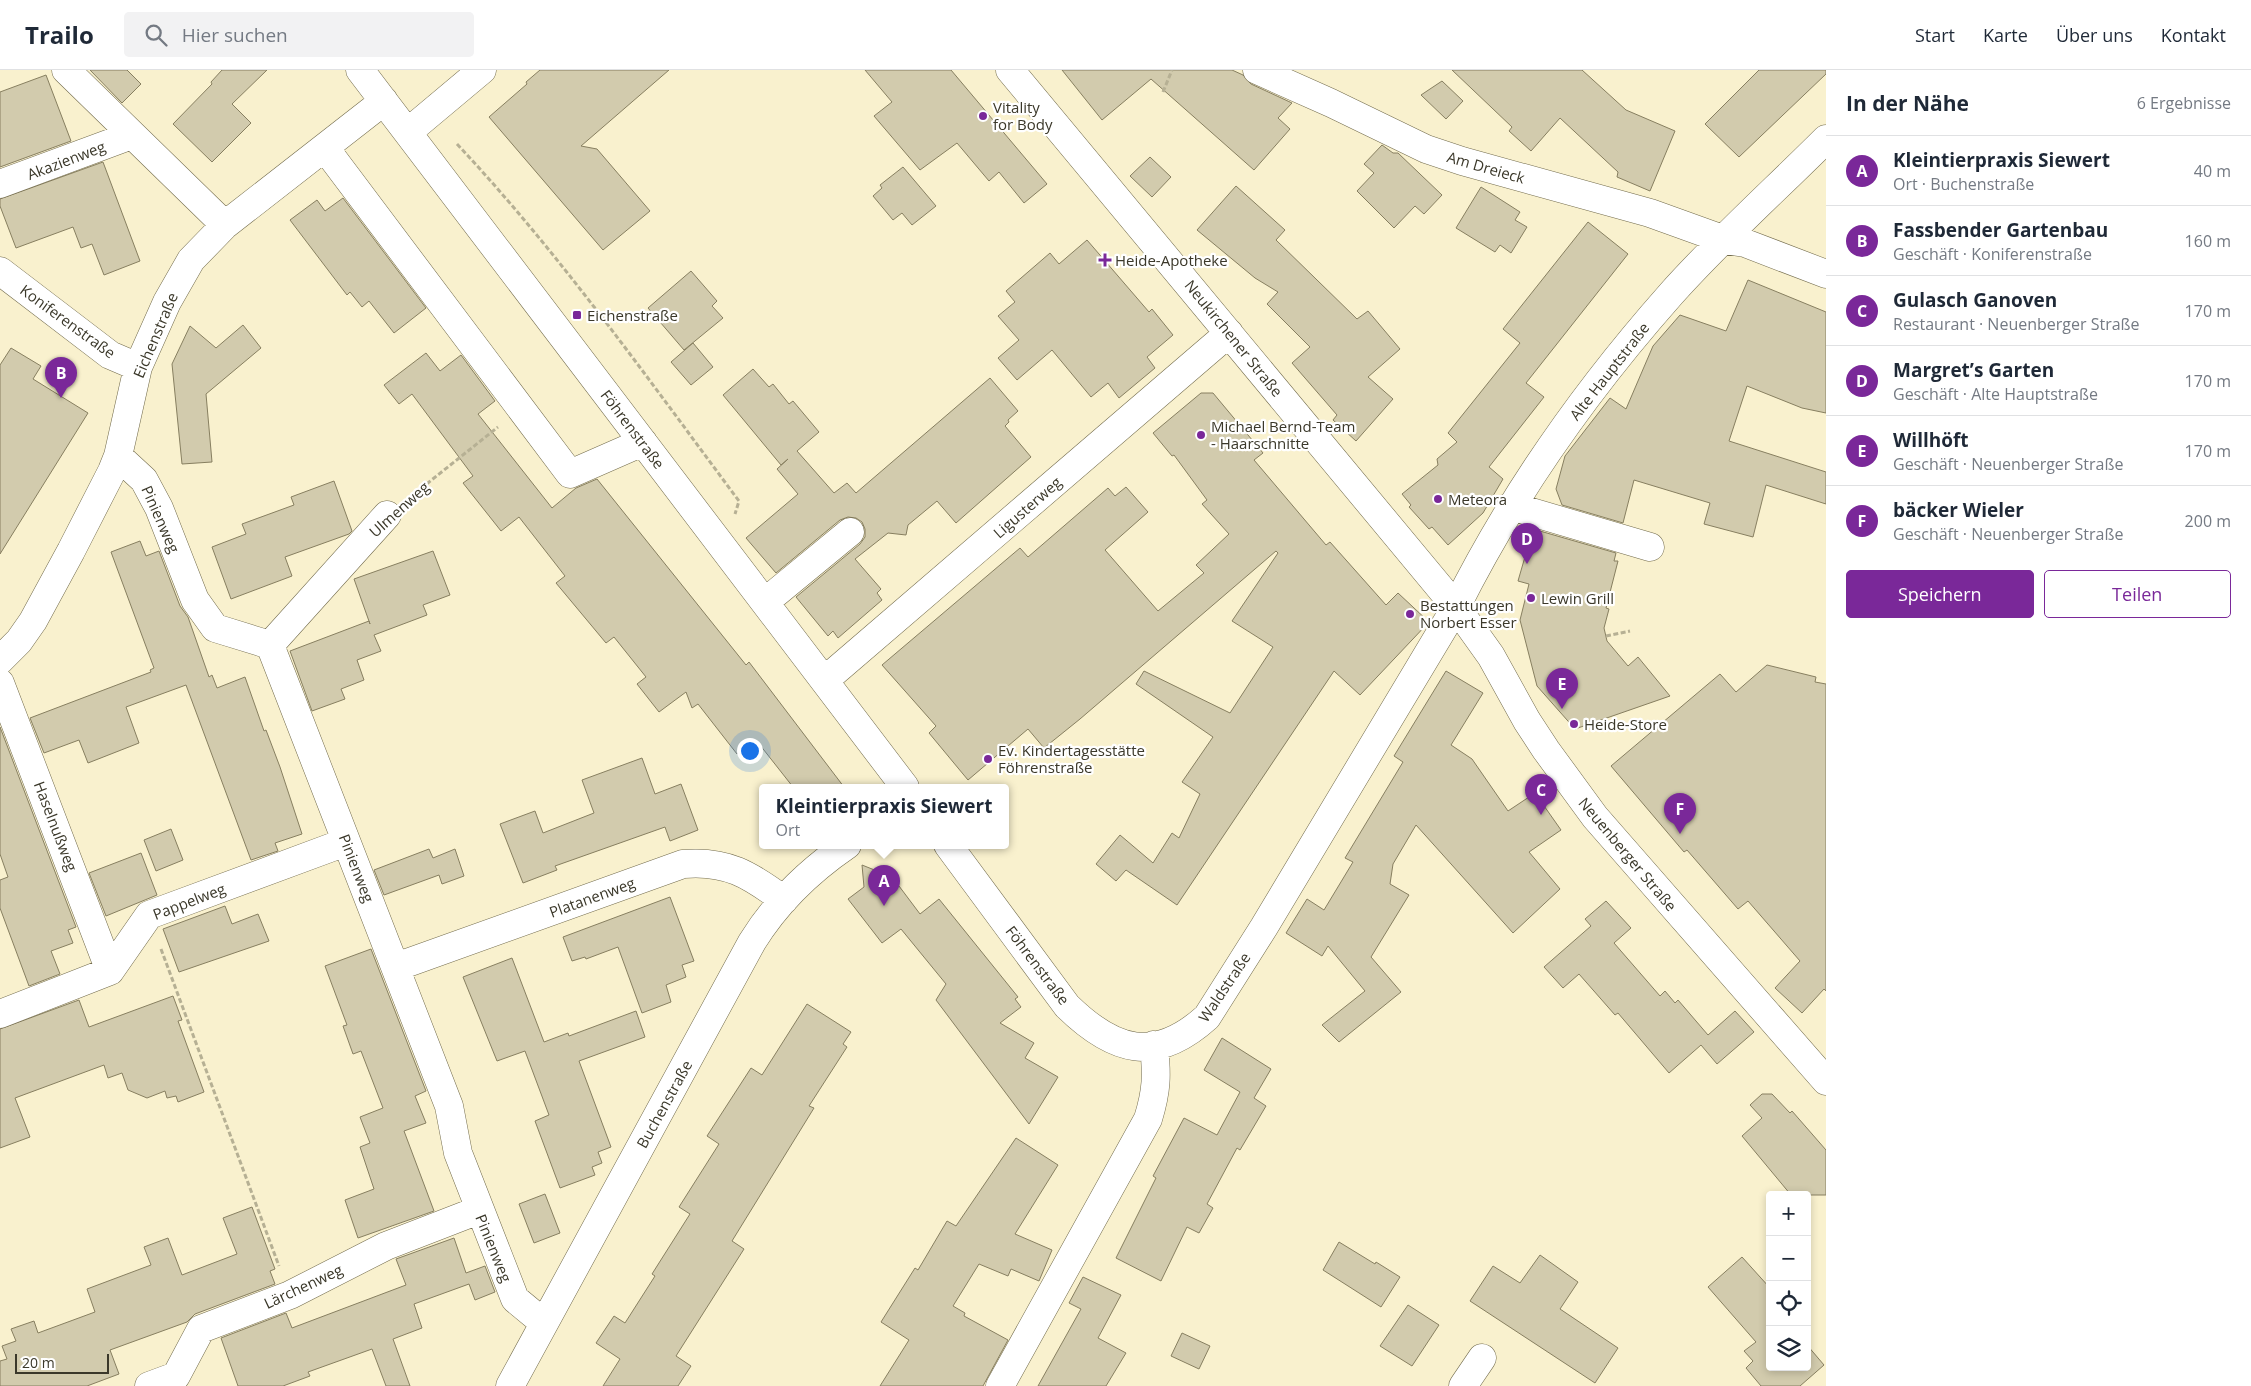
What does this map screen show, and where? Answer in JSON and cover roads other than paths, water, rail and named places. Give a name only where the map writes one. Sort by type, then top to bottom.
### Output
[{"type":"street","points":[[66,70],[225,225]]},
{"type":"street","name":"Föhrenstraße","points":[[360,70],[904,784]]},
{"type":"street","points":[[408,132],[482,70]]},
{"type":"street","name":"Neukirchener Straße","points":[[1010,70],[1456,607]]},
{"type":"street","name":"Am Dreieck","points":[[1258,70],[1426,149],[1462,161],[1650,213],[1725,240]]},
{"type":"street","name":"Eichenstraße","points":[[0,660],[19,641],[33,621],[76,543],[118,456],[138,367],[167,302],[191,260],[225,225],[384,101]]},
{"type":"street","name":"Akazienweg","points":[[0,184],[132,135]]},
{"type":"street","name":"Alte Hauptstraße","points":[[1456,607],[1511,506],[1548,449],[1600,378],[1672,292],[1826,139]]},
{"type":"street","points":[[325,148],[570,474],[643,442]]},
{"type":"street","points":[[1725,240],[1744,243],[1826,274]]},
{"type":"street","name":"Koniferenstraße","points":[[0,271],[110,355],[138,367]]},
{"type":"street","name":"Ligusterweg","points":[[825,680],[1229,333]]},
{"type":"street","name":"Pinienweg","points":[[118,456],[144,480],[159,508],[195,600],[215,628],[270,644],[449,1106],[458,1153],[514,1299],[544,1322]]},
{"type":"street","points":[[1511,506],[1650,547]]},
{"type":"street","name":"Ulmenweg","points":[[270,644],[387,515]]},
{"type":"street","points":[[765,602],[850,532]]},
{"type":"street","name":"Waldstraße","points":[[1154,1045],[1179,1038],[1195,1028],[1207,1017],[1264,927],[1456,607]]},
{"type":"street","name":"Neuenberger Straße","points":[[1456,607],[1491,656],[1526,721],[1595,817],[1826,1081]]},
{"type":"street","name":"Haselnußweg","points":[[0,683],[110,971]]},
{"type":"street","name":"Pappelweg","points":[[110,971],[149,915],[346,842]]},
{"type":"street","name":"Buchenstraße","points":[[510,1386],[764,922],[807,876],[842,849]]},
{"type":"street","name":"Föhrenstraße","points":[[951,849],[1067,1006],[1111,1041],[1125,1046],[1154,1045]]},
{"type":"street","name":"Platanenweg","points":[[396,967],[683,864],[702,862],[737,870],[752,877],[784,900]]},
{"type":"street","points":[[0,1014],[110,971]]},
{"type":"street","points":[[1000,1386],[1148,1120],[1157,1076],[1154,1045]]},
{"type":"street","name":"Lärchenweg","points":[[149,1386],[176,1376],[201,1329],[290,1295],[386,1246],[480,1210]]},
{"type":"street","points":[[1463,1386],[1482,1358]]},
{"type":"place","name":"Vitality for Body","points":[[983,116]]},
{"type":"place","name":"Heide-Apotheke","points":[[1105,260]]},
{"type":"place","name":"Eichenstraße","points":[[577,315]]},
{"type":"place","name":"Fassbender Gartenbau","points":[[61,398]]},
{"type":"place","name":"Michael Bernd-Team - Haarschnitte","points":[[1201,435]]},
{"type":"place","name":"Meteora","points":[[1438,499]]},
{"type":"place","name":"Margret’s Garten","points":[[1527,564]]},
{"type":"place","name":"Lewin Grill","points":[[1531,598]]},
{"type":"place","name":"Bestattungen Norbert Esser","points":[[1410,614]]},
{"type":"place","name":"Willhöft","points":[[1562,709]]},
{"type":"place","name":"Heide-Store","points":[[1574,724]]},
{"type":"place","name":"Ev. Kindertagesstätte Föhrenstraße","points":[[988,759]]},
{"type":"place","name":"Gulasch Ganoven","points":[[1541,815]]},
{"type":"place","name":"bäcker Wieler","points":[[1680,834]]},
{"type":"place","name":"Kleintierpraxis Siewert","points":[[884,906]]}]
